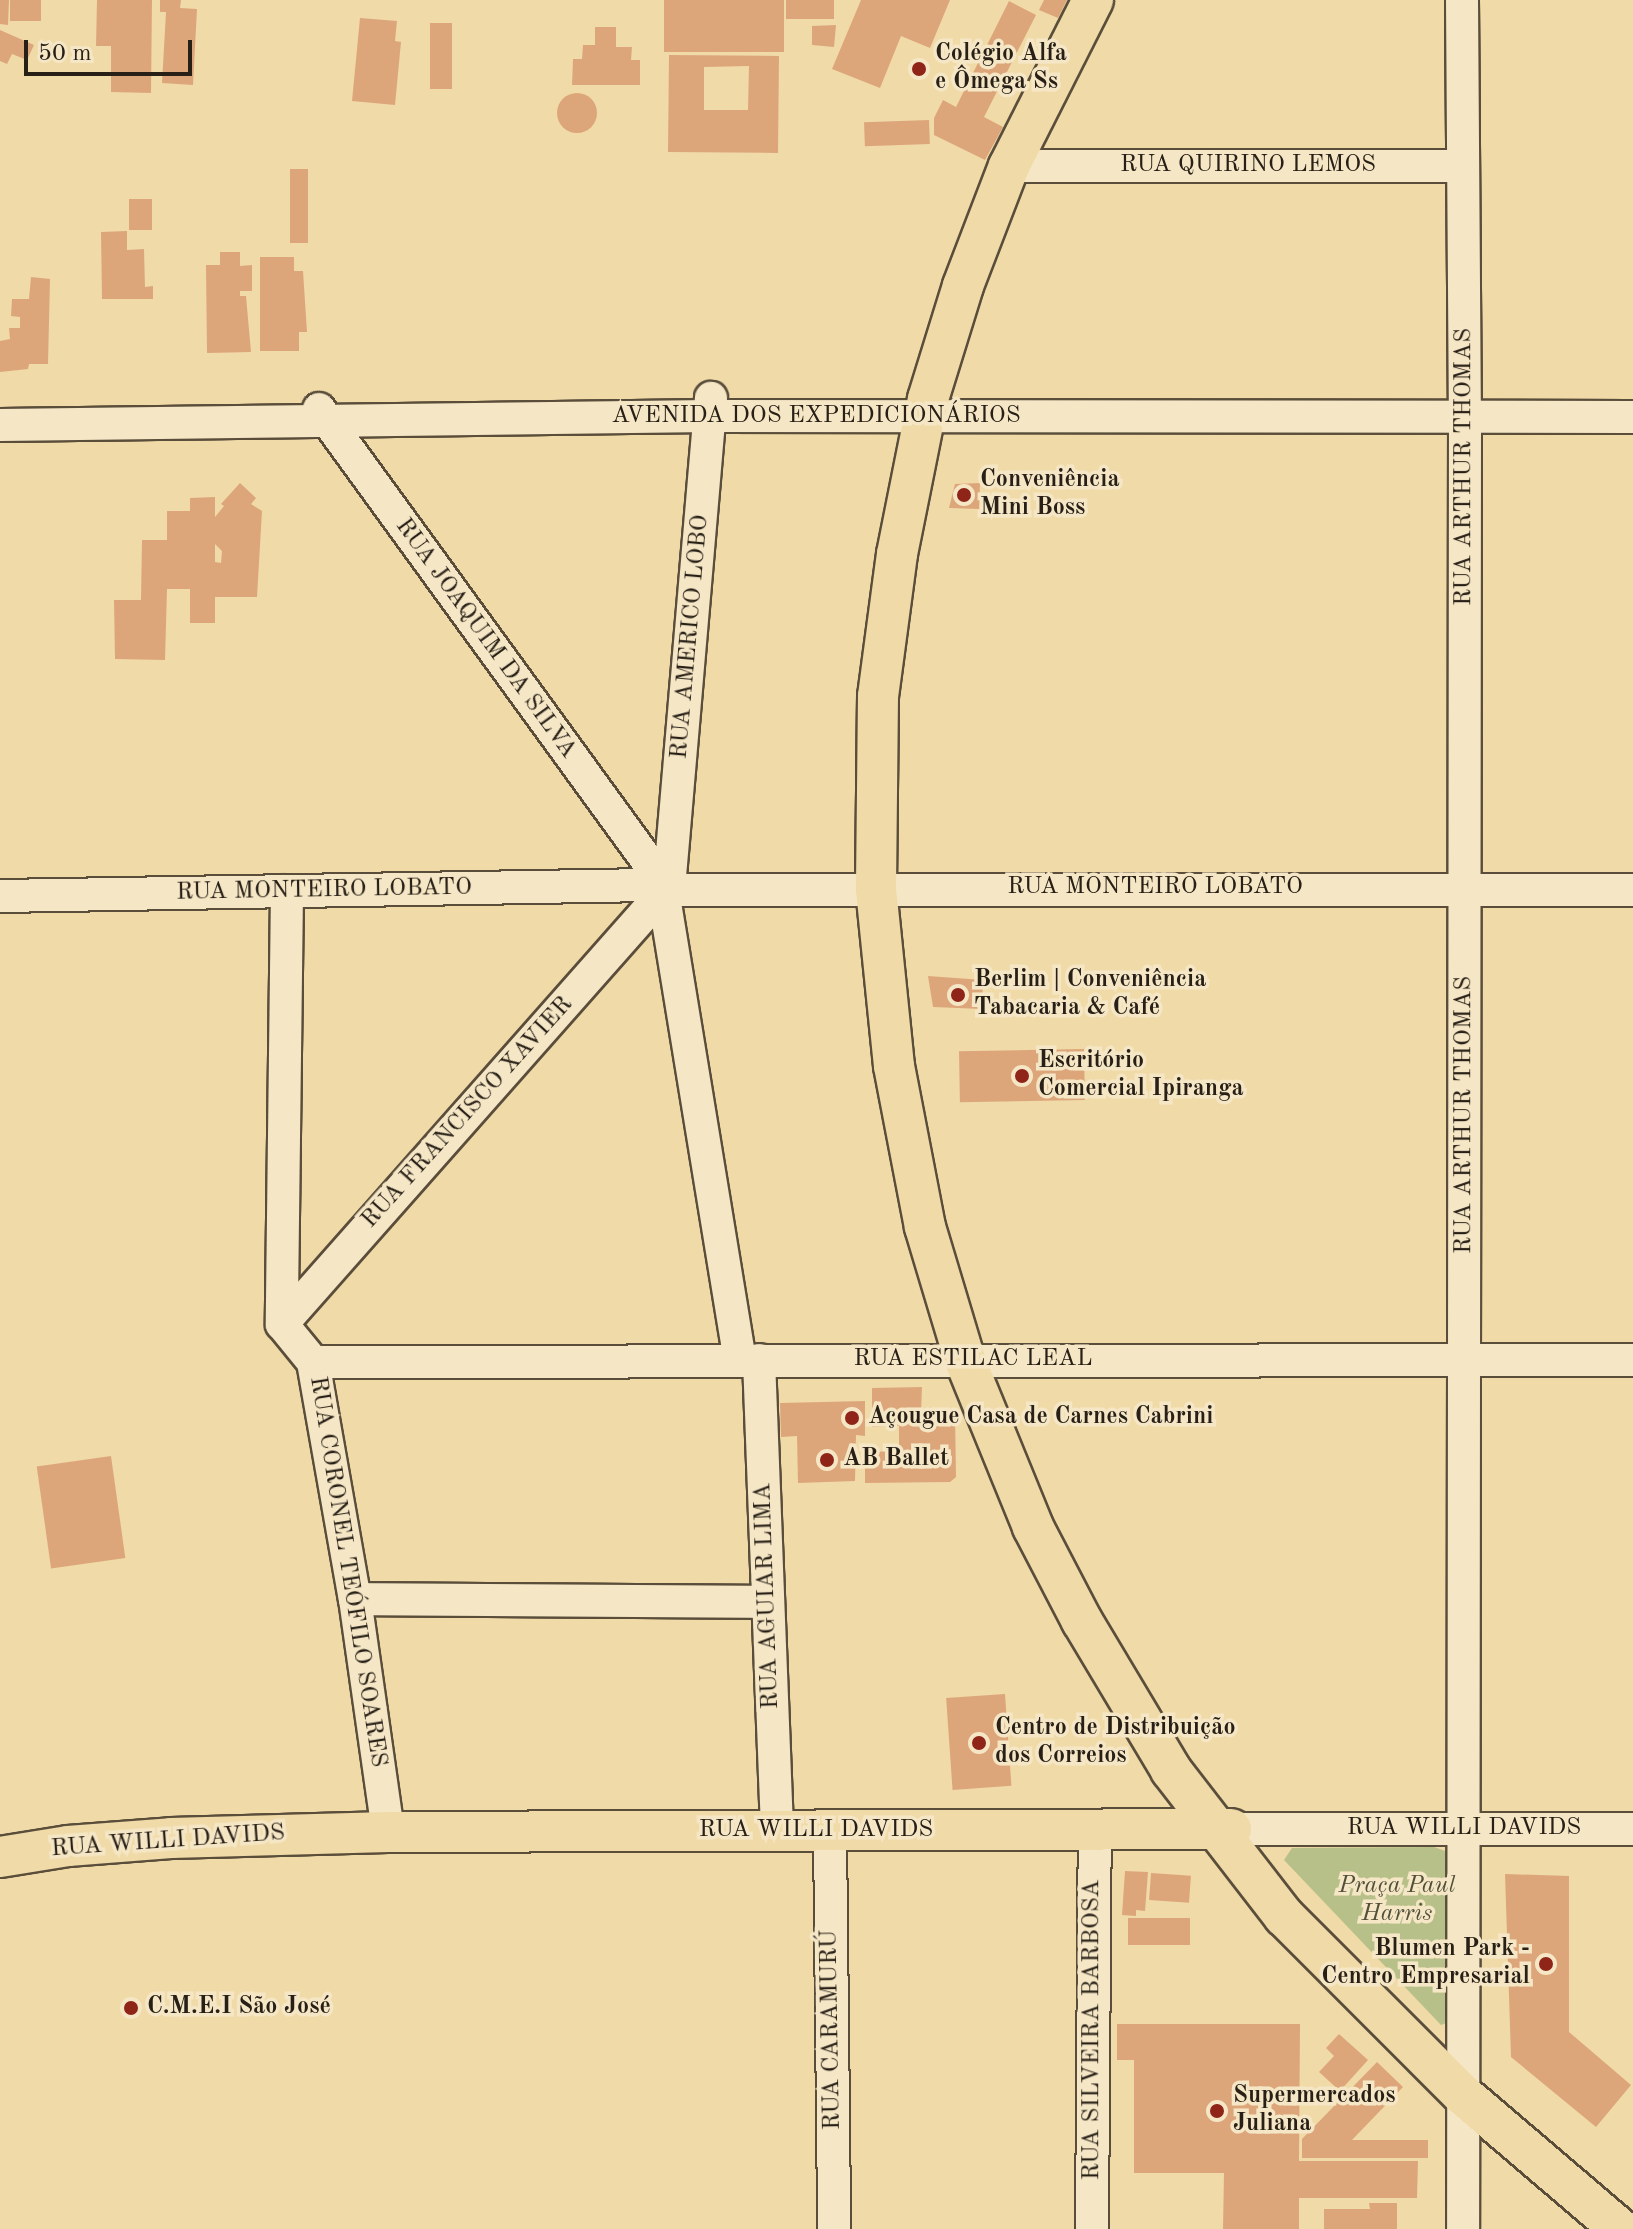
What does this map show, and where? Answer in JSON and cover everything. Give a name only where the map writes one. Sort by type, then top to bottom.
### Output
[{"type":"main road","points":[[1093,0],[1021,166],[981,293],[936,408],[917,559],[889,696],[886,889],[903,1065],[975,1360],[1041,1524],[1224,1828],[1344,1964],[1462,2082],[1564,2167],[1633,2214]]},
{"type":"main road","points":[[1021,166],[1112,0]]},
{"type":"main road","name":"RUA WILLI DAVIDS","points":[[0,1857],[68,1846],[171,1838],[388,1832],[1224,1828]]},
{"type":"main road","points":[[1564,2167],[1620,2229]]},
{"type":"street","name":"RUA ARTHUR THOMAS","points":[[1462,0],[1465,410],[1463,2229]]},
{"type":"street","name":"RUA QUIRINO LEMOS","points":[[1021,166],[1463,166]]},
{"type":"street","name":"AVENIDA DOS EXPEDICIONÁRIOS","points":[[1465,410],[1633,401]]},
{"type":"street","name":"AVENIDA DOS EXPEDICIONÁRIOS","points":[[0,404],[117,412],[711,407],[1465,410],[1633,417]]},
{"type":"street","name":"RUA AMERICO LOBO","points":[[662,888],[711,407]]},
{"type":"street","name":"AVENIDA DOS EXPEDICIONÁRIOS","points":[[0,425],[117,412]]},
{"type":"street","name":"RUA JOAQUIM DA SILVA","points":[[321,412],[662,888]]},
{"type":"street","name":"RUA MONTEIRO LOBATO","points":[[0,896],[662,888],[1633,890]]},
{"type":"street","name":"RUA FRANCISCO XAVIER","points":[[282,1324],[662,888]]},
{"type":"street","name":"RUA AGUIAR LIMA","points":[[662,888],[750,1360],[768,1602],[777,1832]]},
{"type":"street","points":[[282,1324],[287,891]]},
{"type":"street","name":"RUA CORONEL TEÓFILO SOARES","points":[[282,1324],[313,1362],[355,1599],[388,1832]]},
{"type":"street","name":"RUA ESTILAC LEAL","points":[[313,1362],[1633,1360]]},
{"type":"street","points":[[355,1599],[768,1602]]},
{"type":"street","name":"RUA WILLI DAVIDS","points":[[1224,1828],[1633,1829]]},
{"type":"street","name":"RUA CARAMURÚ","points":[[830,1831],[834,2229]]},
{"type":"street","name":"RUA SILVEIRA BARBOSA","points":[[1092,2229],[1095,1831]]},
{"type":"green space","name":"Praça Paul Harris","points":[[1434,1847],[1448,1852],[1449,2022],[1441,2025],[1284,1860],[1292,1848]]},
{"type":"building","points":[[0,0],[9,0],[8,25],[0,24]]},
{"type":"building","points":[[10,0],[41,0],[41,21],[10,21]]},
{"type":"building","points":[[97,0],[152,0],[151,93],[111,92],[111,46],[96,46]]},
{"type":"building","points":[[160,0],[181,0],[180,8],[197,9],[193,85],[162,83],[166,12],[160,12]]},
{"type":"building","points":[[664,0],[784,0],[784,52],[664,52]]},
{"type":"building","points":[[786,0],[834,0],[834,19],[786,19]]},
{"type":"building","points":[[861,0],[950,0],[930,48],[901,36],[880,88],[832,69]]},
{"type":"building","points":[[1044,0],[1067,0],[1058,18],[1039,10]]},
{"type":"building","points":[[1009,1],[1036,15],[984,117],[1003,127],[985,160],[934,135],[934,118],[943,100],[956,107]]},
{"type":"building","points":[[360,18],[397,21],[395,41],[401,42],[395,105],[352,101]]},
{"type":"building","points":[[430,23],[452,23],[452,89],[430,89]]},
{"type":"building","points":[[836,25],[834,47],[812,45],[812,26]]},
{"type":"building","points":[[595,27],[616,27],[616,47],[632,47],[631,60],[640,60],[640,85],[572,85],[573,59],[582,59],[583,45],[595,45]]},
{"type":"building","points":[[0,30],[34,45],[27,60],[12,54],[7,64],[0,61]]},
{"type":"building","points":[[669,55],[779,56],[778,153],[668,152]],"holes":[[[749,66],[748,110],[704,110],[704,67]]]},
{"type":"building","points":[[577,93],[591,99],[597,113],[591,127],[577,133],[563,127],[557,113],[563,99]]},
{"type":"building","points":[[929,120],[930,144],[865,146],[864,122]]},
{"type":"building","points":[[290,169],[308,169],[308,243],[290,243]]},
{"type":"building","points":[[129,199],[152,199],[152,230],[129,230]]},
{"type":"building","points":[[127,231],[127,250],[144,249],[145,287],[153,286],[153,299],[102,299],[101,232]]},
{"type":"building","points":[[220,252],[240,252],[240,266],[252,265],[252,291],[240,291],[240,296],[246,296],[251,352],[207,353],[206,265],[220,265]]},
{"type":"building","points":[[260,257],[294,257],[294,271],[303,271],[307,332],[299,332],[299,351],[260,351]]},
{"type":"building","points":[[31,277],[50,279],[48,364],[29,364],[28,369],[0,372],[0,341],[10,339],[9,328],[20,328],[20,317],[11,316],[12,299],[29,299]]},
{"type":"building","points":[[240,483],[256,498],[251,504],[262,511],[257,597],[215,597],[215,623],[190,623],[190,589],[167,589],[165,660],[115,659],[114,600],[141,600],[142,540],[167,540],[167,511],[190,511],[190,498],[215,497],[215,517],[224,506],[221,504]],"holes":[[[215,544],[222,551],[221,563],[215,562]]]},
{"type":"building","points":[[980,483],[979,509],[949,508],[955,484]]},
{"type":"building","points":[[928,976],[983,980],[982,1009],[933,1007]]},
{"type":"building","name":"Escritório Comercial Ipiranga","points":[[1084,1049],[1085,1100],[960,1102],[959,1051]]},
{"type":"building","points":[[922,1387],[921,1413],[955,1413],[956,1477],[950,1482],[865,1483],[865,1452],[899,1451],[899,1426],[872,1427],[872,1388]]},
{"type":"building","points":[[865,1401],[865,1436],[856,1435],[855,1481],[798,1483],[797,1436],[781,1437],[780,1403]]},
{"type":"building","points":[[111,1456],[125,1558],[51,1568],[37,1466]]},
{"type":"building","name":"Centro de Distribuição dos Correios","points":[[1005,1694],[1011,1786],[953,1790],[946,1698]]},
{"type":"building","points":[[1125,1871],[1148,1872],[1145,1911],[1136,1910],[1136,1916],[1122,1915]]},
{"type":"building","points":[[1151,1873],[1191,1876],[1189,1903],[1149,1900]]},
{"type":"building","points":[[1505,1874],[1569,1876],[1569,2032],[1631,2085],[1596,2127],[1511,2057]]},
{"type":"building","points":[[1128,1918],[1190,1918],[1190,1945],[1128,1945]]},
{"type":"building","name":"Supermercados Juliana","points":[[1117,2024],[1300,2024],[1299,2161],[1418,2161],[1417,2198],[1299,2198],[1299,2229],[1223,2229],[1224,2173],[1134,2173],[1134,2060],[1117,2060]]},
{"type":"building","points":[[1339,2034],[1368,2060],[1340,2091],[1319,2072],[1334,2056],[1326,2048]]},
{"type":"building","points":[[1377,2062],[1403,2087],[1352,2140],[1428,2140],[1428,2158],[1302,2158],[1302,2139]]},
{"type":"building","points":[[1369,2203],[1397,2203],[1397,2229],[1324,2229],[1324,2209],[1370,2209]]},
{"type":"place","name":"Colégio Alfa e Ômega Ss","points":[[919,69]]},
{"type":"place","name":"Conveniência Mini Boss","points":[[964,495]]},
{"type":"place","name":"Berlim | Conveniência Tabacaria & Café","points":[[958,995]]},
{"type":"place","name":"Escritório Comercial Ipiranga","points":[[1022,1076]]},
{"type":"place","name":"Açougue Casa de Carnes Cabrini","points":[[852,1418]]},
{"type":"place","name":"AB Ballet","points":[[827,1460]]},
{"type":"place","name":"Centro de Distribuição dos Correios","points":[[979,1743]]},
{"type":"place","name":"Blumen Park - Centro Empresarial","points":[[1546,1964]]},
{"type":"place","name":"C.M.E.I São José","points":[[131,2008]]},
{"type":"place","name":"Supermercados Juliana","points":[[1217,2111]]}]
